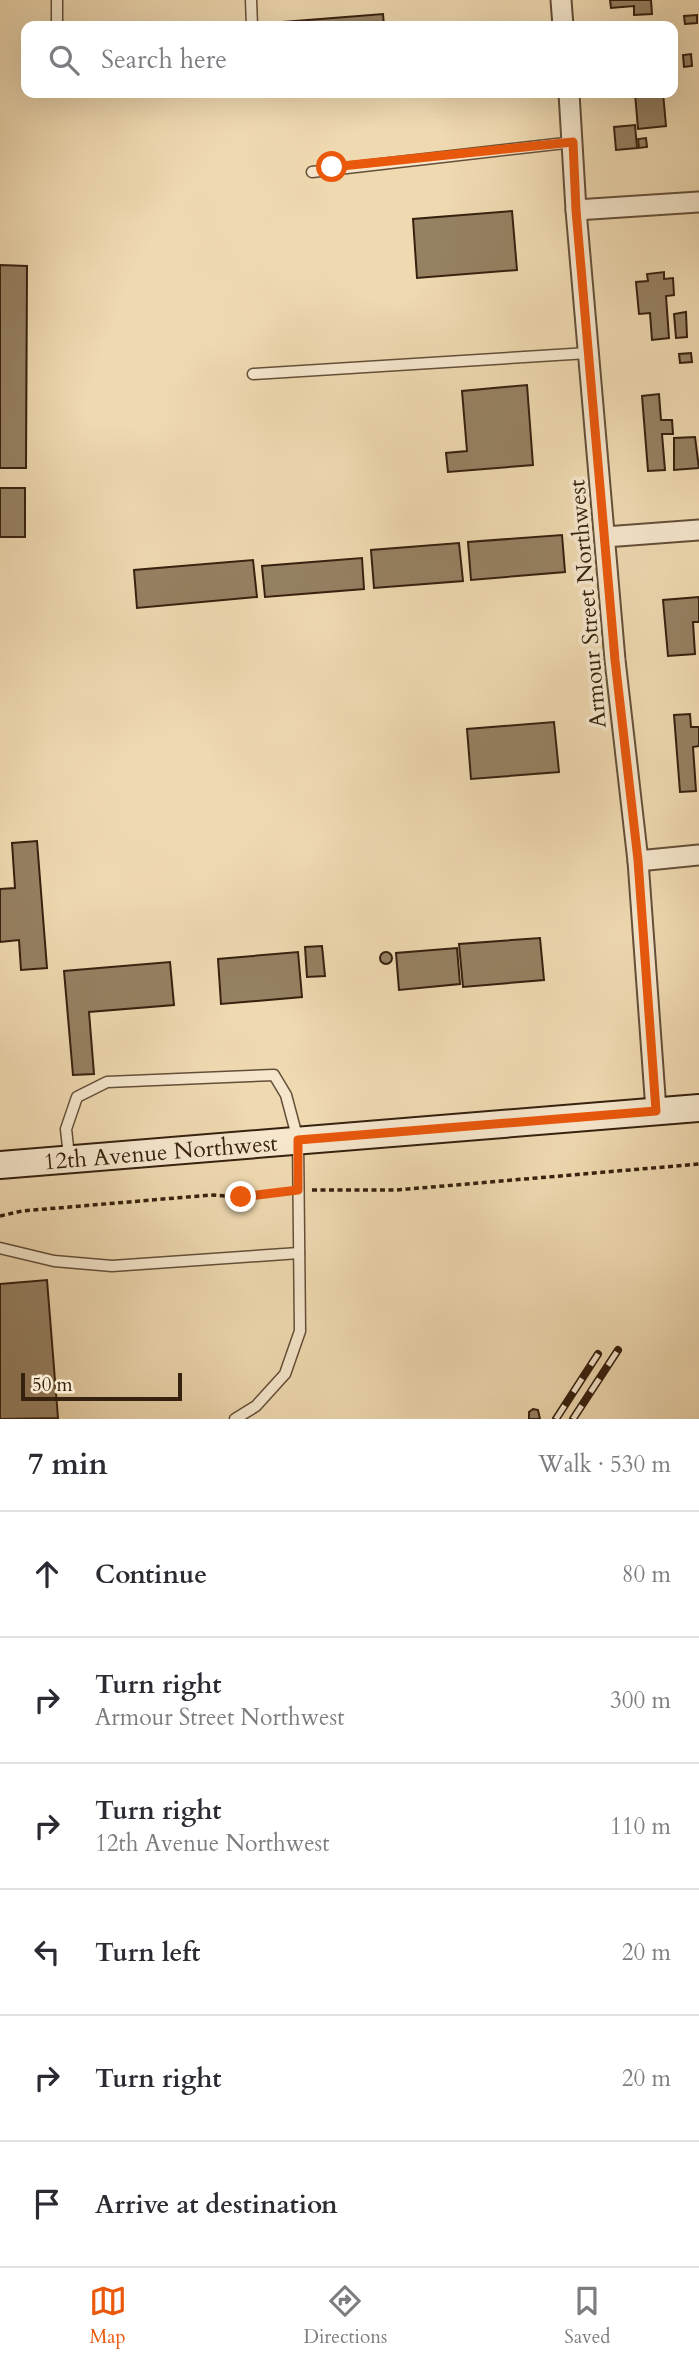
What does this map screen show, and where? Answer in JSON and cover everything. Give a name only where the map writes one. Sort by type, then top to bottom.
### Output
[{"type":"main road","name":"12th Avenue Northwest","points":[[0,1165],[699,1108]]},
{"type":"street","points":[[561,0],[563,21]]},
{"type":"street","name":"Armour Street Northwest","points":[[569,98],[576,210],[615,660],[638,860],[656,1111]]},
{"type":"street","points":[[576,210],[699,202]]},
{"type":"street","points":[[605,537],[699,530]]},
{"type":"street","points":[[638,860],[699,855]]},
{"type":"lane","points":[[57,0],[57,21]]},
{"type":"lane","points":[[251,0],[252,21]]},
{"type":"lane","points":[[312,172],[573,142]]},
{"type":"lane","points":[[253,374],[588,353]]},
{"type":"lane","points":[[69,1159],[66,1129],[77,1097],[107,1082],[274,1075],[286,1095],[298,1140],[300,1331],[285,1374],[256,1406],[235,1419]]},
{"type":"lane","points":[[0,1248],[54,1261],[112,1266],[299,1253]]},
{"type":"path","points":[[0,1216],[211,1195],[241,1197],[298,1190],[397,1190],[699,1164]]},
{"type":"building","points":[[610,0],[651,0],[652,14],[634,15],[634,6],[611,8]]},
{"type":"building","points":[[383,14],[384,21],[296,21]]},
{"type":"building","points":[[697,15],[697,23],[685,24],[684,16]]},
{"type":"building","points":[[691,54],[692,66],[684,67],[683,55]]},
{"type":"building","points":[[635,98],[663,98],[666,126],[638,129]]},
{"type":"building","points":[[635,125],[637,148],[616,150],[614,127]]},
{"type":"building","points":[[646,138],[647,147],[639,148],[638,139]]},
{"type":"building","points":[[512,211],[517,270],[417,278],[413,219]]},
{"type":"building","points":[[0,265],[27,266],[26,468],[0,468]]},
{"type":"building","points":[[664,272],[664,279],[673,278],[674,295],[666,296],[669,338],[652,340],[650,313],[639,314],[636,282],[648,281],[647,274]]},
{"type":"building","points":[[686,312],[687,337],[676,338],[674,314]]},
{"type":"building","points":[[691,353],[692,362],[680,363],[679,354]]},
{"type":"building","points":[[527,385],[533,465],[448,472],[446,453],[467,451],[462,391]]},
{"type":"building","points":[[659,394],[661,420],[672,420],[673,434],[662,434],[665,470],[648,471],[642,396]]},
{"type":"building","points":[[695,437],[699,468],[674,470],[674,438]]},
{"type":"building","points":[[0,488],[25,488],[25,537],[0,537]]},
{"type":"building","points":[[562,535],[565,572],[471,580],[468,542]]},
{"type":"building","points":[[459,543],[463,581],[374,588],[371,550]]},
{"type":"building","points":[[362,558],[364,589],[265,597],[262,566]]},
{"type":"building","points":[[253,560],[257,597],[137,608],[134,570]]},
{"type":"building","points":[[699,597],[699,622],[693,622],[695,654],[668,656],[663,600]]},
{"type":"building","points":[[690,714],[691,727],[699,727],[699,746],[693,747],[696,791],[680,792],[674,715]]},
{"type":"building","points":[[554,722],[559,772],[471,779],[467,729]]},
{"type":"building","points":[[37,841],[47,968],[21,970],[19,940],[0,942],[0,889],[15,888],[12,843]]},
{"type":"building","points":[[540,938],[544,980],[463,987],[459,944]]},
{"type":"building","points":[[322,946],[325,976],[307,977],[305,947]]},
{"type":"building","points":[[457,948],[460,984],[399,990],[396,953]]},
{"type":"building","points":[[298,952],[302,997],[221,1004],[218,959]]},
{"type":"building","points":[[386,952],[392,958],[386,964],[380,958]]},
{"type":"building","points":[[170,962],[174,1005],[89,1012],[94,1074],[73,1075],[64,971]]},
{"type":"building","points":[[47,1280],[58,1418],[0,1419],[0,1284]]},
{"type":"building","points":[[538,1410],[540,1419],[529,1419],[529,1412]]},
{"type":"railway","points":[[573,1419],[618,1350]]},
{"type":"railway","points":[[556,1419],[598,1354]]},
{"type":"route","points":[[241,1197],[298,1190],[298,1140],[656,1111],[638,860],[615,660],[576,210],[573,142],[332,167]]}]
